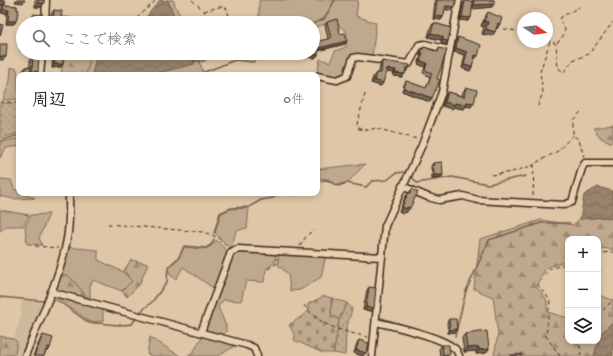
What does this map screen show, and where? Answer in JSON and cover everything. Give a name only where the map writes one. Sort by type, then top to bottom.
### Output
[{"type":"street","points":[[45,16],[46,0]]},
{"type":"street","points":[[372,356],[385,226],[424,140],[442,92],[459,0]]},
{"type":"street","points":[[320,77],[337,80],[347,76],[353,58],[358,57],[409,64],[419,45],[425,44],[449,50]]},
{"type":"street","points":[[40,72],[41,60]]},
{"type":"street","points":[[402,186],[439,200],[463,196],[478,200],[564,205],[572,202],[582,168],[585,164],[613,164]]},
{"type":"street","points":[[25,356],[51,292],[65,249],[68,227],[69,196]]},
{"type":"street","points":[[201,332],[231,252],[238,249],[382,257]]},
{"type":"street","points":[[51,292],[247,345],[254,348],[257,356]]},
{"type":"street","points":[[376,322],[398,327],[446,343],[456,349],[459,356]]},
{"type":"path","points":[[139,16],[156,0]]},
{"type":"path","points":[[192,0],[204,10],[206,16]]},
{"type":"path","points":[[204,10],[223,6],[227,9],[229,16]]},
{"type":"path","points":[[579,7],[561,17],[560,21],[566,29],[563,36],[556,44],[558,68],[564,72],[573,60],[589,54],[613,22]]},
{"type":"path","points":[[504,29],[517,31]]},
{"type":"path","points":[[538,106],[543,92],[540,72],[548,48]]},
{"type":"path","points":[[365,94],[357,124],[358,129],[368,130],[376,128],[424,140]]},
{"type":"path","points":[[0,102],[16,102]]},
{"type":"path","points":[[491,175],[512,172],[534,164],[558,151],[573,135],[573,120],[581,112]]},
{"type":"path","points":[[573,135],[580,140],[585,164]]},
{"type":"path","points":[[532,204],[534,164]]},
{"type":"path","points":[[108,224],[203,232],[217,236],[231,252]]},
{"type":"path","points":[[297,252],[307,235],[314,230]]},
{"type":"path","points":[[35,246],[65,249]]},
{"type":"path","points":[[268,269],[277,263],[278,251]]},
{"type":"path","points":[[601,253],[613,252]]},
{"type":"path","points":[[560,356],[546,336],[550,300],[538,285],[549,269],[565,264]]},
{"type":"path","points":[[601,312],[613,300]]},
{"type":"path","points":[[304,305],[312,316],[335,329],[374,338]]},
{"type":"path","points":[[581,344],[581,356]]},
{"type":"shaded area","points":[[23,300],[43,303],[22,356],[19,356],[15,354],[17,342],[14,339],[22,312],[20,310]]},
{"type":"green space","points":[[166,0],[173,0],[180,16],[174,16],[168,1]]},
{"type":"green space","points":[[259,0],[358,0],[356,16],[376,23],[372,57],[353,55],[345,74],[337,77],[320,74],[320,72],[317,72],[320,59],[330,62],[335,51],[346,47],[347,32],[334,21],[320,26],[320,16],[259,16]]},
{"type":"green space","points":[[63,60],[89,60],[87,72],[61,72]]},
{"type":"green space","points":[[89,60],[95,60],[93,72],[87,72]]},
{"type":"green space","points":[[195,60],[199,60],[203,72],[161,72],[194,64]]},
{"type":"green space","points":[[11,67],[17,69],[16,99],[3,100],[10,81]]},
{"type":"green space","points":[[0,103],[16,103],[16,134],[0,138]]},
{"type":"green space","points":[[613,125],[613,143],[601,138],[593,128]]},
{"type":"green space","points":[[16,139],[16,146],[6,148],[0,158],[0,143]]},
{"type":"green space","points":[[365,164],[348,182],[337,185],[328,179],[320,178],[320,169]]},
{"type":"green space","points":[[0,179],[11,180],[14,189],[16,190],[16,196],[29,196],[35,198],[14,199],[0,196]]},
{"type":"green space","points":[[249,208],[247,228],[236,231],[231,249],[215,233],[221,213],[231,209]]},
{"type":"green space","points":[[0,210],[29,215],[23,226],[7,226],[0,231]]},
{"type":"green space","points":[[49,214],[39,238],[42,245],[27,244],[25,227],[31,215]]},
{"type":"green space","points":[[605,217],[613,219],[613,250],[603,248],[601,250],[601,236],[565,236],[565,261],[546,268],[536,286],[547,300],[547,312],[565,317],[565,344],[598,344],[594,356],[520,356],[518,354],[494,356],[498,334],[493,297],[474,289],[480,239],[541,220],[573,225],[580,219]]},
{"type":"green space","points":[[216,240],[229,253],[216,290],[183,267],[176,279],[169,274],[169,267],[179,258],[184,247],[202,249],[210,247]]},
{"type":"green space","points":[[67,247],[98,250],[98,260],[123,272],[132,281],[122,291],[93,280],[90,286],[90,300],[69,276],[60,274]]},
{"type":"green space","points":[[238,251],[276,253],[275,262],[266,269],[264,282],[246,281],[241,301],[223,300],[218,307],[226,326],[226,332],[221,336],[204,331],[233,254]]},
{"type":"green space","points":[[279,253],[326,255],[321,277],[300,290],[290,291],[288,274],[278,265]]},
{"type":"green space","points":[[131,260],[148,264],[139,285],[127,297],[122,291],[132,281],[123,272]]},
{"type":"green space","points":[[60,274],[69,276],[90,300],[53,290]]},
{"type":"green space","points":[[54,295],[103,308],[103,321],[90,322]]},
{"type":"green space","points":[[324,296],[332,298],[331,314],[339,320],[334,353],[323,353],[294,340],[295,336],[289,325],[308,312],[308,304]]},
{"type":"green space","points":[[601,296],[613,300],[613,322],[601,333]]},
{"type":"green space","points":[[332,298],[347,303],[339,320],[331,314]]},
{"type":"green space","points":[[347,303],[352,309],[346,330],[345,355],[334,353],[339,320]]},
{"type":"green space","points":[[203,335],[238,344],[218,356],[187,356],[194,351]]},
{"type":"green space","points":[[0,336],[14,339],[17,342],[15,354],[0,356]]},
{"type":"green space","points":[[150,337],[180,356],[152,356],[147,354]]},
{"type":"water","points":[[160,0],[168,1],[174,16],[147,16]]},
{"type":"water","points":[[95,60],[195,60],[194,64],[161,72],[93,72]]},
{"type":"water","points":[[598,187],[613,191],[613,219],[605,217],[580,219],[584,195]]},
{"type":"water","points":[[613,322],[613,356],[594,356],[598,344],[601,344],[601,333]]},
{"type":"building","points":[[38,0],[44,0],[44,3],[38,3]]},
{"type":"building","points":[[437,0],[456,0],[455,7],[446,6],[443,17],[435,16]]},
{"type":"building","points":[[474,0],[494,0],[494,4],[474,5]]},
{"type":"building","points":[[465,1],[473,2],[471,18],[462,17]]},
{"type":"building","points":[[4,5],[17,6],[17,10],[19,10],[17,16],[16,16],[16,21],[8,21],[9,10],[3,9]]},
{"type":"building","points":[[54,10],[62,11],[61,16],[54,16]]},
{"type":"building","points":[[488,12],[502,18],[500,24],[498,23],[495,32],[486,29],[488,22],[484,21]]},
{"type":"building","points":[[34,14],[43,15],[43,16],[34,16]]},
{"type":"building","points":[[337,19],[340,34],[345,33],[347,41],[320,48],[320,41],[331,38],[327,22]]},
{"type":"building","points":[[434,23],[451,28],[448,41],[443,40],[443,37],[431,33]]},
{"type":"building","points":[[0,24],[3,25],[0,36]]},
{"type":"building","points":[[458,37],[481,45],[478,56],[475,55],[472,67],[464,65],[467,52],[456,48]]},
{"type":"building","points":[[0,44],[7,44],[6,57],[0,56]]},
{"type":"building","points":[[424,47],[438,52],[439,48],[447,50],[437,79],[440,80],[432,98],[404,88],[406,81],[426,88],[429,82],[432,73],[425,70],[427,63],[420,61],[423,53],[421,52]]},
{"type":"building","points":[[33,60],[39,60],[38,72],[32,71]]},
{"type":"building","points":[[55,60],[63,60],[63,64],[54,64]]},
{"type":"building","points":[[382,61],[410,65],[409,68],[406,68],[405,74],[395,73],[396,70],[387,69],[383,83],[374,80],[376,73],[381,73]]},
{"type":"building","points":[[26,67],[31,67],[30,72],[25,72]]},
{"type":"building","points":[[466,87],[477,90],[474,103],[467,102],[466,105],[455,103],[455,105],[445,102],[448,92],[464,97]]},
{"type":"building","points":[[442,162],[443,175],[434,175],[433,163]]},
{"type":"building","points":[[412,189],[418,192],[410,208],[407,207],[407,209],[402,207],[408,193],[410,193]]},
{"type":"building","points":[[369,287],[376,288],[374,308],[366,307]]},
{"type":"building","points":[[449,319],[456,319],[457,329],[450,330]]},
{"type":"building","points":[[487,331],[489,349],[479,350],[479,347],[467,348],[465,334]]},
{"type":"building","points":[[43,335],[53,338],[50,348],[48,347],[44,356],[34,356]]},
{"type":"building","points":[[359,340],[369,343],[366,353],[356,350]]},
{"type":"building","points":[[442,345],[449,345],[450,354],[443,355]]},
{"type":"building","points":[[522,354],[522,356],[510,356]]},
{"type":"waterway","points":[[320,21],[324,19],[335,0]]},
{"type":"waterway","points":[[193,61],[205,60]]},
{"type":"waterway","points":[[205,72],[235,60]]},
{"type":"waterway","points":[[235,60],[253,62],[255,60]]},
{"type":"waterway","points":[[0,141],[16,136]]},
{"type":"waterway","points":[[320,181],[327,180],[338,186],[347,183],[366,187],[372,181],[387,180],[396,173],[405,172]]},
{"type":"waterway","points":[[411,176],[417,183],[452,177],[488,184],[526,176]]},
{"type":"waterway","points":[[214,233],[220,213],[231,208],[249,207],[261,200],[273,198],[276,196]]},
{"type":"waterway","points":[[455,336],[466,291],[489,240],[541,223],[570,223]]},
{"type":"waterway","points":[[139,313],[152,302],[167,282],[168,267],[179,257],[184,246],[206,248],[211,245],[214,239]]},
{"type":"waterway","points":[[0,297],[43,301]]},
{"type":"waterway","points":[[51,299],[57,300],[89,323],[126,325],[132,324],[136,318]]},
{"type":"waterway","points":[[381,318],[422,331]]},
{"type":"waterway","points":[[375,356],[378,329]]},
{"type":"waterway","points":[[433,335],[446,339]]}]
